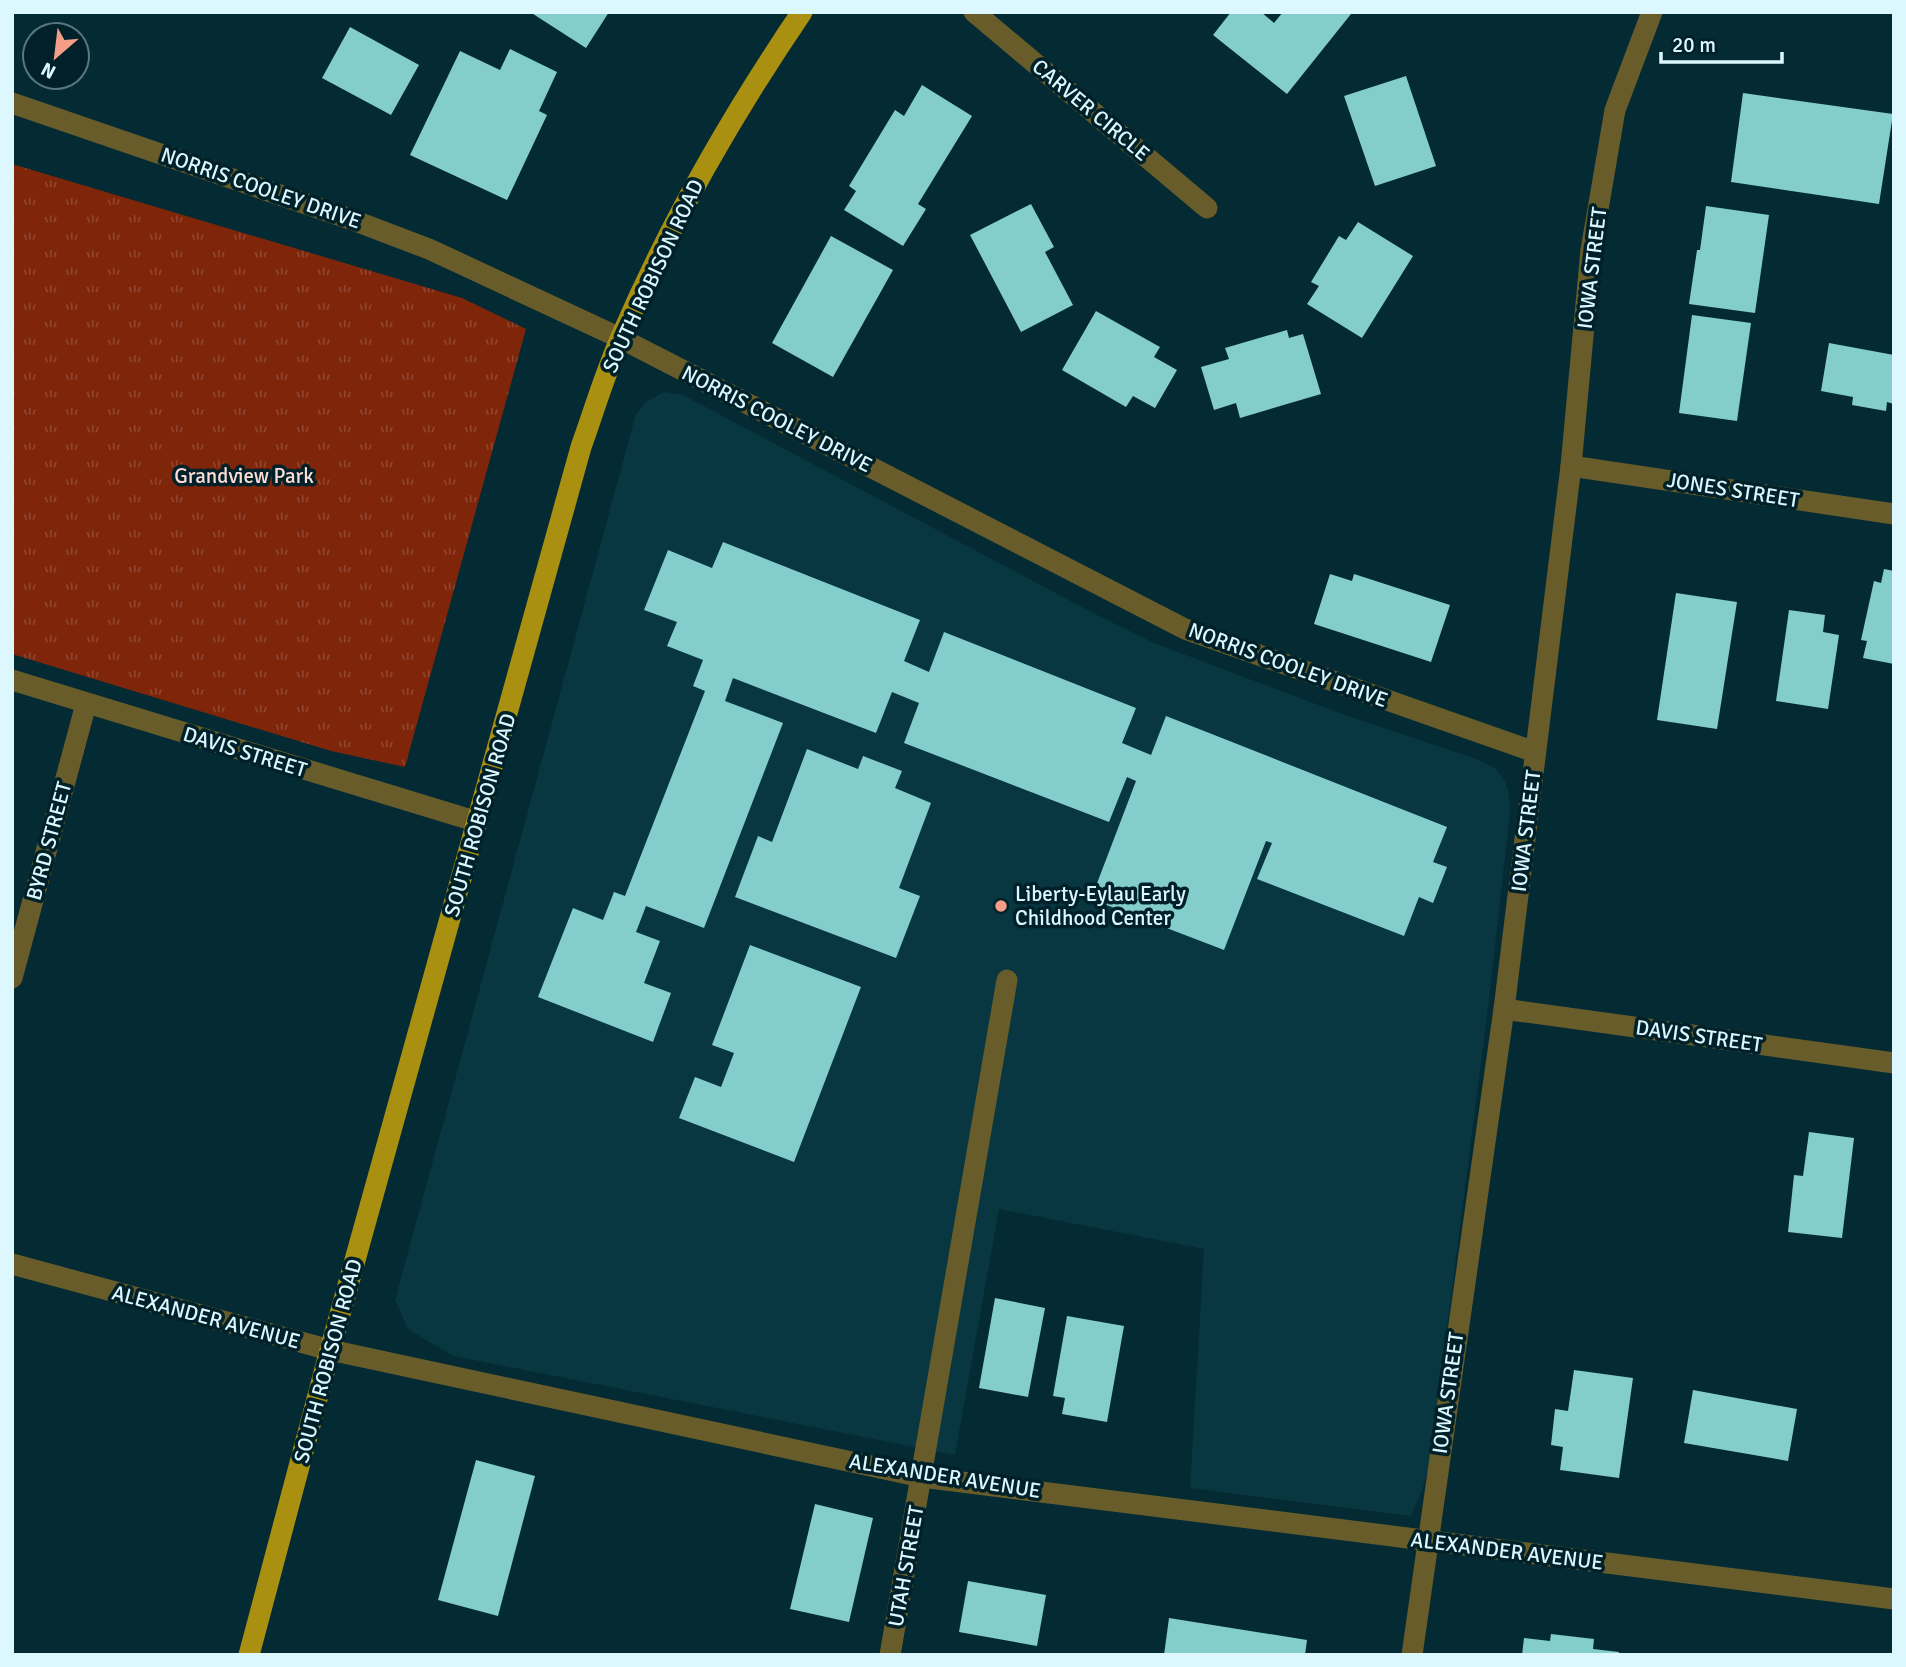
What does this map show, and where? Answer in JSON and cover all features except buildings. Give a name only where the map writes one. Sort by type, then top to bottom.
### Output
[{"type":"main road","name":"SOUTH ROBISON ROAD","points":[[249,1655],[330,1350],[581,447],[620,338],[696,182],[752,85],[802,12]]},
{"type":"street","name":"CARVER CIRCLE","points":[[974,12],[1207,208]]},
{"type":"street","name":"IOWA STREET","points":[[1412,1655],[1504,1009],[1572,466],[1591,250],[1615,110],[1652,12]]},
{"type":"street","name":"NORRIS COOLEY DRIVE","points":[[12,103],[429,249],[620,338],[1185,629],[1535,752]]},
{"type":"street","name":"JONES STREET","points":[[1572,466],[1894,514]]},
{"type":"street","name":"DAVIS STREET","points":[[12,680],[478,822]]},
{"type":"street","name":"BYRD STREET","points":[[12,978],[86,704]]},
{"type":"street","name":"UTAH STREET","points":[[891,1655],[1007,980]]},
{"type":"street","name":"DAVIS STREET","points":[[1504,1009],[1894,1063]]},
{"type":"street","name":"ALEXANDER AVENUE","points":[[12,1264],[330,1350],[922,1477],[1894,1599]]},
{"type":"shaded area","name":"Liberty-Eylau Early Childhood Center","points":[[664,392],[683,395],[1154,643],[1348,716],[1479,760],[1496,769],[1505,781],[1510,812],[1489,1000],[1430,1462],[1411,1516],[1190,1488],[1204,1249],[999,1209],[955,1455],[453,1356],[408,1329],[395,1300],[636,414],[645,403]]},
{"type":"green space","name":"Grandview Park","points":[[12,164],[462,298],[526,329],[405,767],[331,751],[12,654]]},
{"type":"place","name":"Liberty-Eylau Early Childhood Center","points":[[1001,906]]}]
